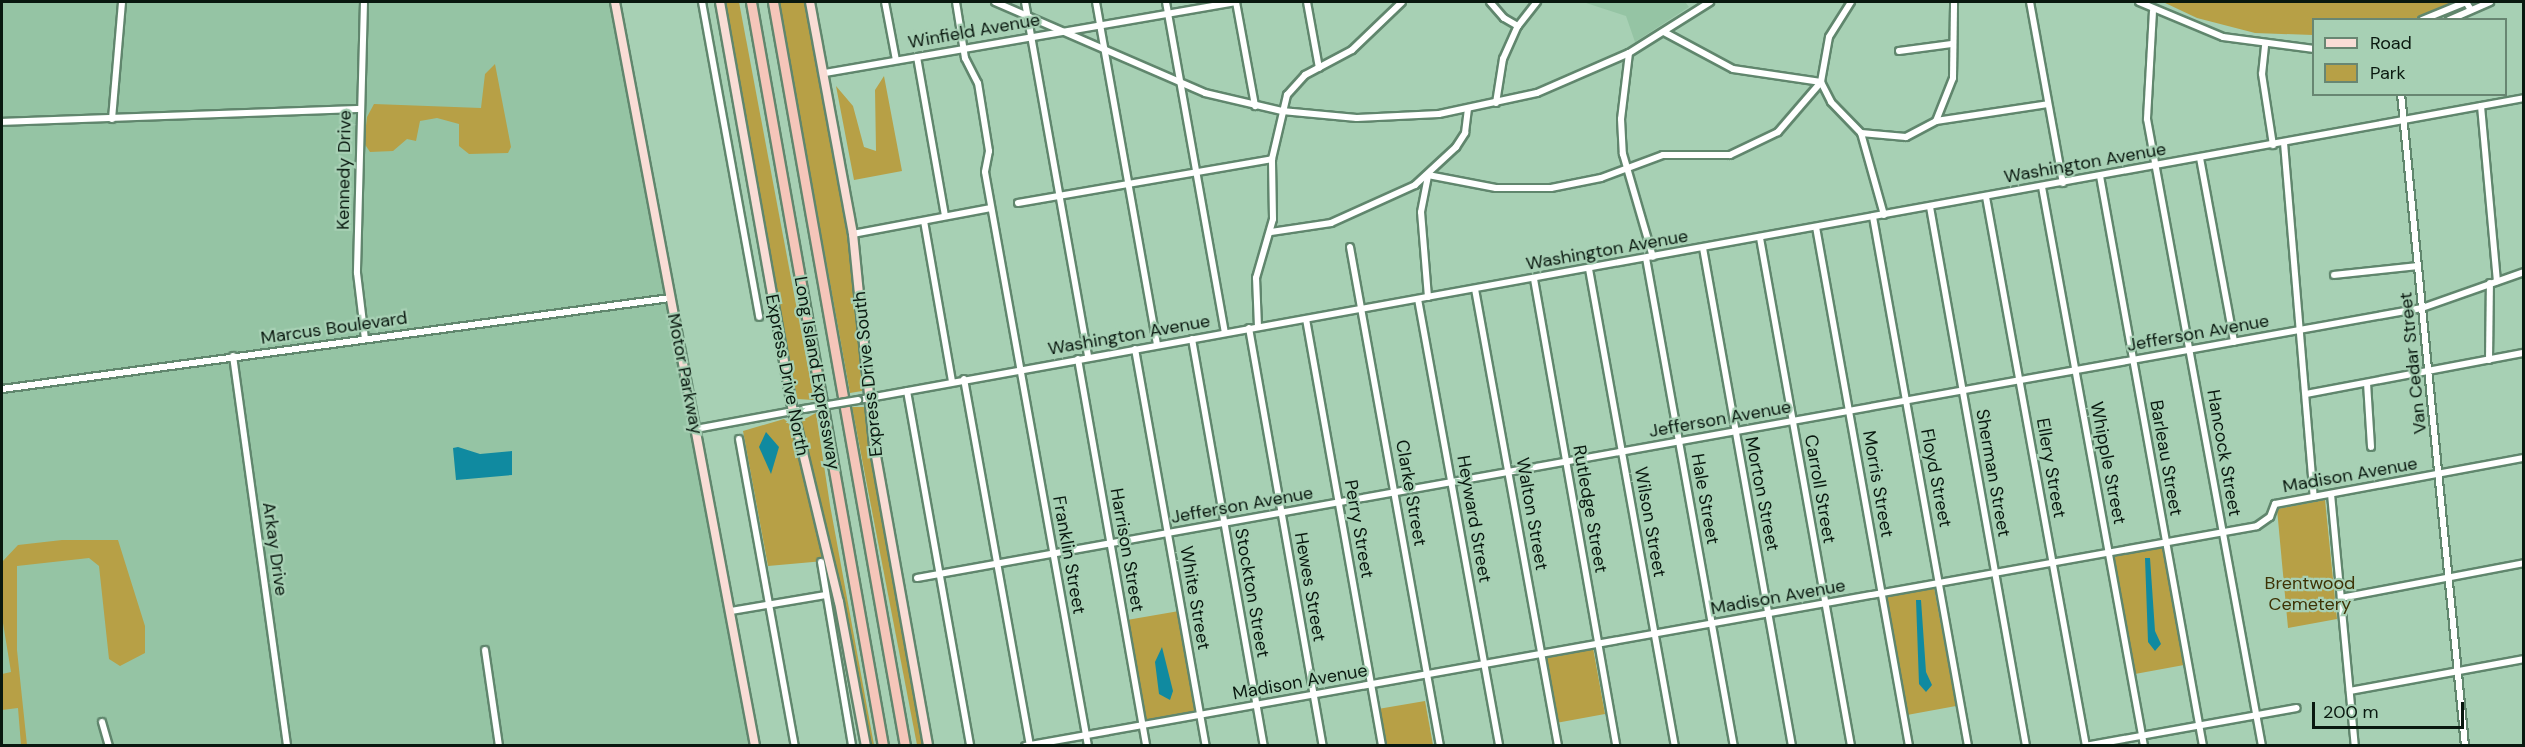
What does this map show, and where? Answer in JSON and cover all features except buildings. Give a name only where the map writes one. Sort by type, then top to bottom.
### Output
[{"type":"highway","name":"Long Island Expressway","points":[[750,2],[883,746]]},
{"type":"highway","name":"Long Island Expressway","points":[[774,3],[905,746]]},
{"type":"main road","name":"Motor Parkway","points":[[615,2],[755,746]]},
{"type":"main road","name":"Express Drive North","points":[[720,2],[793,411],[839,602],[866,746]]},
{"type":"main road","name":"Express Drive South","points":[[810,2],[825,73],[853,234],[868,398],[928,746]]},
{"type":"street","points":[[112,119],[122,2]]},
{"type":"street","name":"Kennedy Drive","points":[[363,2],[357,273],[365,339]]},
{"type":"street","points":[[702,2],[759,317]]},
{"type":"street","points":[[885,2],[896,60]]},
{"type":"street","name":"Franklin Street","points":[[956,2],[963,49],[978,83],[989,151],[985,164],[991,208],[1088,746]]},
{"type":"street","points":[[995,2],[1027,14],[1180,85],[1255,106],[1282,111],[1384,118],[1468,110],[1556,86],[1629,53],[1710,2]]},
{"type":"street","points":[[1025,2],[1088,357]]},
{"type":"street","points":[[1096,2],[1157,345]]},
{"type":"street","points":[[1166,2],[1225,333]]},
{"type":"street","points":[[1236,2],[1255,106]]},
{"type":"street","name":"Winfield Avenue","points":[[825,73],[1236,2]]},
{"type":"street","points":[[1307,2],[1319,68]]},
{"type":"street","points":[[1258,327],[1256,278],[1271,232],[1272,159],[1282,111],[1291,88],[1319,68],[1352,50],[1402,2]]},
{"type":"street","points":[[1490,2],[1504,18],[1518,26]]},
{"type":"street","points":[[1496,103],[1503,59],[1518,26],[1538,2]]},
{"type":"street","points":[[1428,175],[1523,189],[1566,186],[1626,170],[1663,155],[1718,156],[1754,147],[1778,132],[1821,82],[1829,37],[1851,2]]},
{"type":"street","points":[[1936,121],[1953,78],[1954,2]]},
{"type":"street","points":[[2030,2],[2063,183]]},
{"type":"street","points":[[2139,2],[2153,11],[2223,38],[2265,46],[2312,49]]},
{"type":"street","points":[[2427,18],[2466,2],[2471,10]]},
{"type":"street","points":[[2453,18],[2490,2]]},
{"type":"street","name":"Hancock Street","points":[[2153,11],[2146,105],[2262,746]]},
{"type":"street","points":[[1664,32],[1733,69],[1821,82]]},
{"type":"street","points":[[1899,51],[1952,44]]},
{"type":"street","points":[[2265,46],[2262,74],[2273,145]]},
{"type":"street","name":"Hale Street","points":[[1629,53],[1622,119],[1626,170],[1649,257],[1679,442],[1734,746]]},
{"type":"street","points":[[917,57],[945,216]]},
{"type":"street","points":[[1821,82],[1831,102],[1861,133],[1884,215]]},
{"type":"street","name":"Van Cedar Street","points":[[2401,96],[2465,746]]},
{"type":"street","name":"Washington Avenue","points":[[696,429],[2042,187],[2523,98]]},
{"type":"street","points":[[1861,133],[1906,137],[1936,121],[2048,104]]},
{"type":"street","points":[[2481,106],[2494,282],[2489,360]]},
{"type":"street","points":[[2,122],[361,109]]},
{"type":"street","points":[[1271,232],[1331,223],[1389,200],[1428,175],[1465,133],[1468,110]]},
{"type":"street","points":[[2284,143],[2314,497]]},
{"type":"street","points":[[2200,158],[2234,342]]},
{"type":"street","points":[[1018,203],[1272,159]]},
{"type":"street","points":[[1428,175],[1421,212],[1428,297]]},
{"type":"street","name":"Barleau Street","points":[[2100,176],[2203,746]]},
{"type":"street","name":"Whipple Street","points":[[2042,187],[2144,746]]},
{"type":"street","name":"Ellery Street","points":[[1986,197],[2085,745]]},
{"type":"street","name":"Sherman Street","points":[[1930,207],[2026,746]]},
{"type":"street","points":[[853,234],[991,208]]},
{"type":"street","name":"Floyd Street","points":[[1873,217],[1968,746]]},
{"type":"street","points":[[924,221],[952,382]]},
{"type":"street","name":"Morris Street","points":[[1816,227],[1909,746]]},
{"type":"street","name":"Carroll Street","points":[[1760,238],[1851,746]]},
{"type":"street","name":"Clarke Street","points":[[1350,247],[1440,746]]},
{"type":"street","name":"Morton Street","points":[[1703,248],[1792,746]]},
{"type":"street","points":[[2334,275],[2418,266]]},
{"type":"street","name":"Wilson Street","points":[[1589,269],[1675,746]]},
{"type":"street","name":"Jefferson Avenue","points":[[917,578],[2422,308],[2523,272]]},
{"type":"street","name":"Rutledge Street","points":[[1534,279],[1616,746]]},
{"type":"street","name":"Walton Street","points":[[1475,289],[1558,746]]},
{"type":"street","name":"Marcus Boulevard","points":[[2,389],[670,298]]},
{"type":"street","name":"Heyward Street","points":[[1418,299],[1499,746]]},
{"type":"street","name":"Perry Street","points":[[1306,319],[1382,746]]},
{"type":"street","name":"Hewes Street","points":[[1249,328],[1323,746]]},
{"type":"street","name":"Stockton Street","points":[[1192,339],[1264,746]]},
{"type":"street","name":"White Street","points":[[1135,349],[1206,746]]},
{"type":"street","points":[[2306,394],[2523,354]]},
{"type":"street","name":"Arkay Drive","points":[[233,356],[287,746]]},
{"type":"street","name":"Harrison Street","points":[[1078,359],[1146,746]]},
{"type":"street","points":[[964,380],[1028,745]]},
{"type":"street","points":[[2367,383],[2371,447]]},
{"type":"street","points":[[907,391],[970,746]]},
{"type":"street","points":[[739,439],[795,746]]},
{"type":"street","name":"Madison Avenue","points":[[1028,745],[2223,532],[2266,522],[2276,504],[2523,458]]},
{"type":"street","points":[[2331,494],[2355,746]]},
{"type":"street","points":[[821,562],[852,746]]},
{"type":"street","points":[[2341,598],[2523,562]]},
{"type":"street","points":[[731,611],[826,595]]},
{"type":"street","points":[[485,650],[499,746]]},
{"type":"street","points":[[2350,691],[2523,659]]},
{"type":"street","points":[[2085,745],[2297,708]]},
{"type":"street","points":[[102,722],[110,746]]},
{"type":"shaded area","points":[[2,2],[616,2],[756,745],[2,745]]},
{"type":"shaded area","points":[[1583,2],[1685,2],[1689,7],[1635,42],[1626,16]]},
{"type":"green space","points":[[725,2],[739,2],[814,400],[797,399]]},
{"type":"green space","points":[[779,2],[808,2],[849,226],[862,391],[850,393]]},
{"type":"green space","points":[[2163,2],[2454,2],[2416,18],[2312,18],[2312,35],[2255,33],[2197,18]]},
{"type":"green space","points":[[495,64],[511,147],[508,153],[469,154],[459,146],[459,124],[437,118],[420,121],[416,141],[407,139],[393,151],[370,152],[364,143],[367,117],[374,104],[481,108],[485,74]]},
{"type":"green space","points":[[884,76],[902,171],[854,180],[836,86],[853,106],[864,147],[876,151],[875,90]]},
{"type":"green space","points":[[852,407],[867,407],[925,745],[917,745]]},
{"type":"green space","points":[[816,413],[830,505],[874,745],[870,745],[801,421]]},
{"type":"green space","points":[[784,419],[792,426],[824,561],[768,566],[743,431]]},
{"type":"green space","name":"Brentwood Cemetery","points":[[2325,500],[2337,619],[2288,628],[2277,509]]},
{"type":"green space","points":[[62,540],[118,540],[145,626],[145,653],[120,666],[109,659],[99,566],[89,558],[17,566],[17,650],[27,745],[21,745],[18,708],[2,710],[2,674],[11,672],[2,617],[2,562],[18,545]]},
{"type":"green space","points":[[2163,546],[2184,665],[2135,674],[2114,555]]},
{"type":"green space","points":[[1934,587],[1956,706],[1907,715],[1885,596]]},
{"type":"green space","points":[[1179,611],[1196,712],[1145,721],[1127,620]]},
{"type":"green space","points":[[1593,648],[1605,714],[1556,723],[1545,657]]},
{"type":"green space","points":[[1425,701],[1433,745],[1384,745],[1378,709]]},
{"type":"water","points":[[766,432],[779,447],[771,474],[759,447]]},
{"type":"water","points":[[458,447],[480,454],[512,451],[512,475],[456,480],[453,448]]},
{"type":"water","points":[[2145,558],[2150,558],[2155,631],[2161,644],[2155,651],[2148,642]]},
{"type":"water","points":[[1916,600],[1921,600],[1926,672],[1932,685],[1926,692],[1919,684]]},
{"type":"water","points":[[1162,647],[1173,691],[1170,700],[1159,694],[1155,662]]}]
